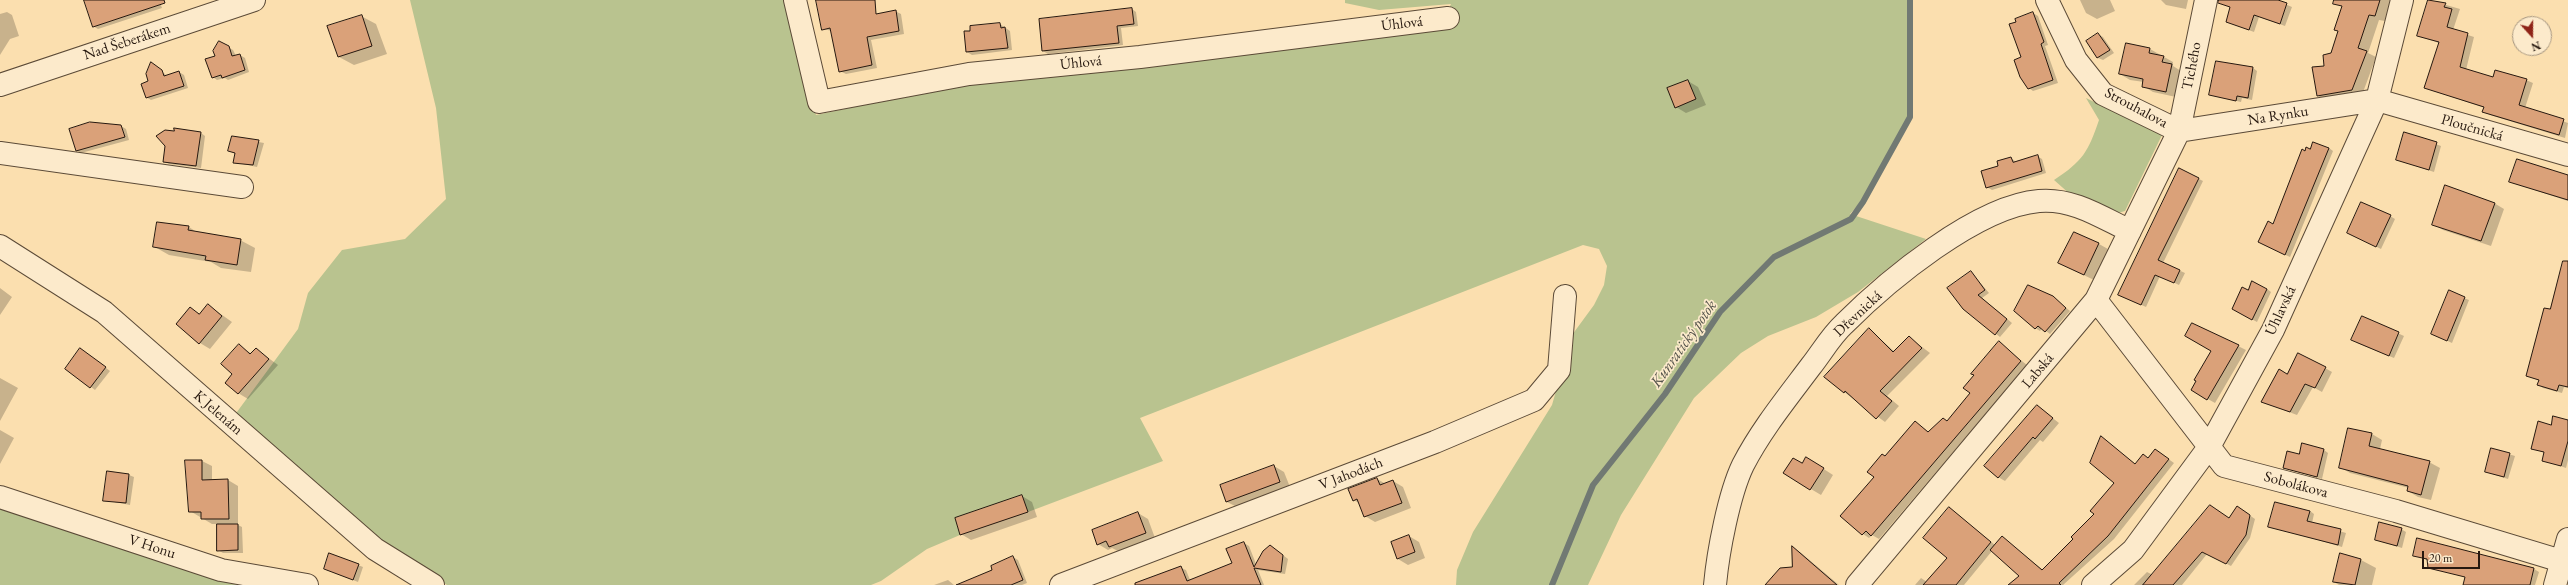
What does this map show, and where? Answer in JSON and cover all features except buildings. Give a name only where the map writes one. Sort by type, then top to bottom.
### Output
[{"type":"street","name":"Nad Šeberákem","points":[[0,85],[254,0]]},
{"type":"street","name":"Úhlová","points":[[795,0],[819,102],[969,74],[1140,57],[1448,18]]},
{"type":"street","name":"Strouhalova","points":[[2047,0],[2076,60],[2103,94],[2179,131]]},
{"type":"street","name":"Tichého","points":[[2179,131],[2206,0]]},
{"type":"street","name":"Úhlavská","points":[[2093,585],[2133,550],[2208,447],[2273,330],[2377,100],[2402,0]]},
{"type":"street","name":"Na Rynku","points":[[2179,131],[2377,100]]},
{"type":"street","name":"Ploučnická","points":[[2377,100],[2568,155]]},
{"type":"street","name":"Labská","points":[[1857,585],[2096,300],[2179,131]]},
{"type":"street","points":[[0,153],[242,187]]},
{"type":"street","name":"Dřevnická","points":[[1714,585],[1726,525],[1743,466],[1772,418],[1843,324],[1929,251],[1993,213],[2039,201],[2075,204],[2130,231]]},
{"type":"street","name":"K Jelenám","points":[[0,246],[104,312],[376,549],[433,585]]},
{"type":"street","name":"V Jahodách","points":[[1061,585],[1435,442],[1534,400],[1560,370],[1565,296]]},
{"type":"street","name":"Sobolákova","points":[[2096,300],[2224,466],[2396,511],[2565,562]]},
{"type":"street","name":"V Honu","points":[[0,496],[222,570],[307,585]]},
{"type":"street","points":[[2555,585],[2565,562],[2568,539]]},
{"type":"green space","points":[[410,0],[785,0],[799,65],[816,115],[979,81],[1441,25],[1451,4],[1379,10],[1345,3],[1345,0],[1909,0],[1910,117],[1865,197],[1850,214],[1926,239],[1858,292],[1816,317],[1768,336],[1741,353],[1694,398],[1621,515],[1588,585],[1456,585],[1457,570],[1473,532],[1552,405],[1572,335],[1594,305],[1604,285],[1607,266],[1599,249],[1583,245],[1140,418],[1163,461],[1028,512],[1022,495],[955,518],[960,535],[927,549],[881,581],[871,585],[447,585],[391,551],[234,416],[298,329],[308,293],[342,250],[405,239],[446,199],[436,108]]},
{"type":"green space","points":[[2086,98],[2162,135],[2125,211],[2111,215],[2071,195],[2054,180],[2078,161],[2088,148],[2095,131],[2099,120]]},
{"type":"green space","points":[[0,505],[288,585],[0,585]]},
{"type":"waterway","name":"Kunratický potok","points":[[1552,585],[1593,485],[1665,394],[1720,312],[1774,257],[1851,219],[1863,202],[1910,117],[1910,0]]}]
